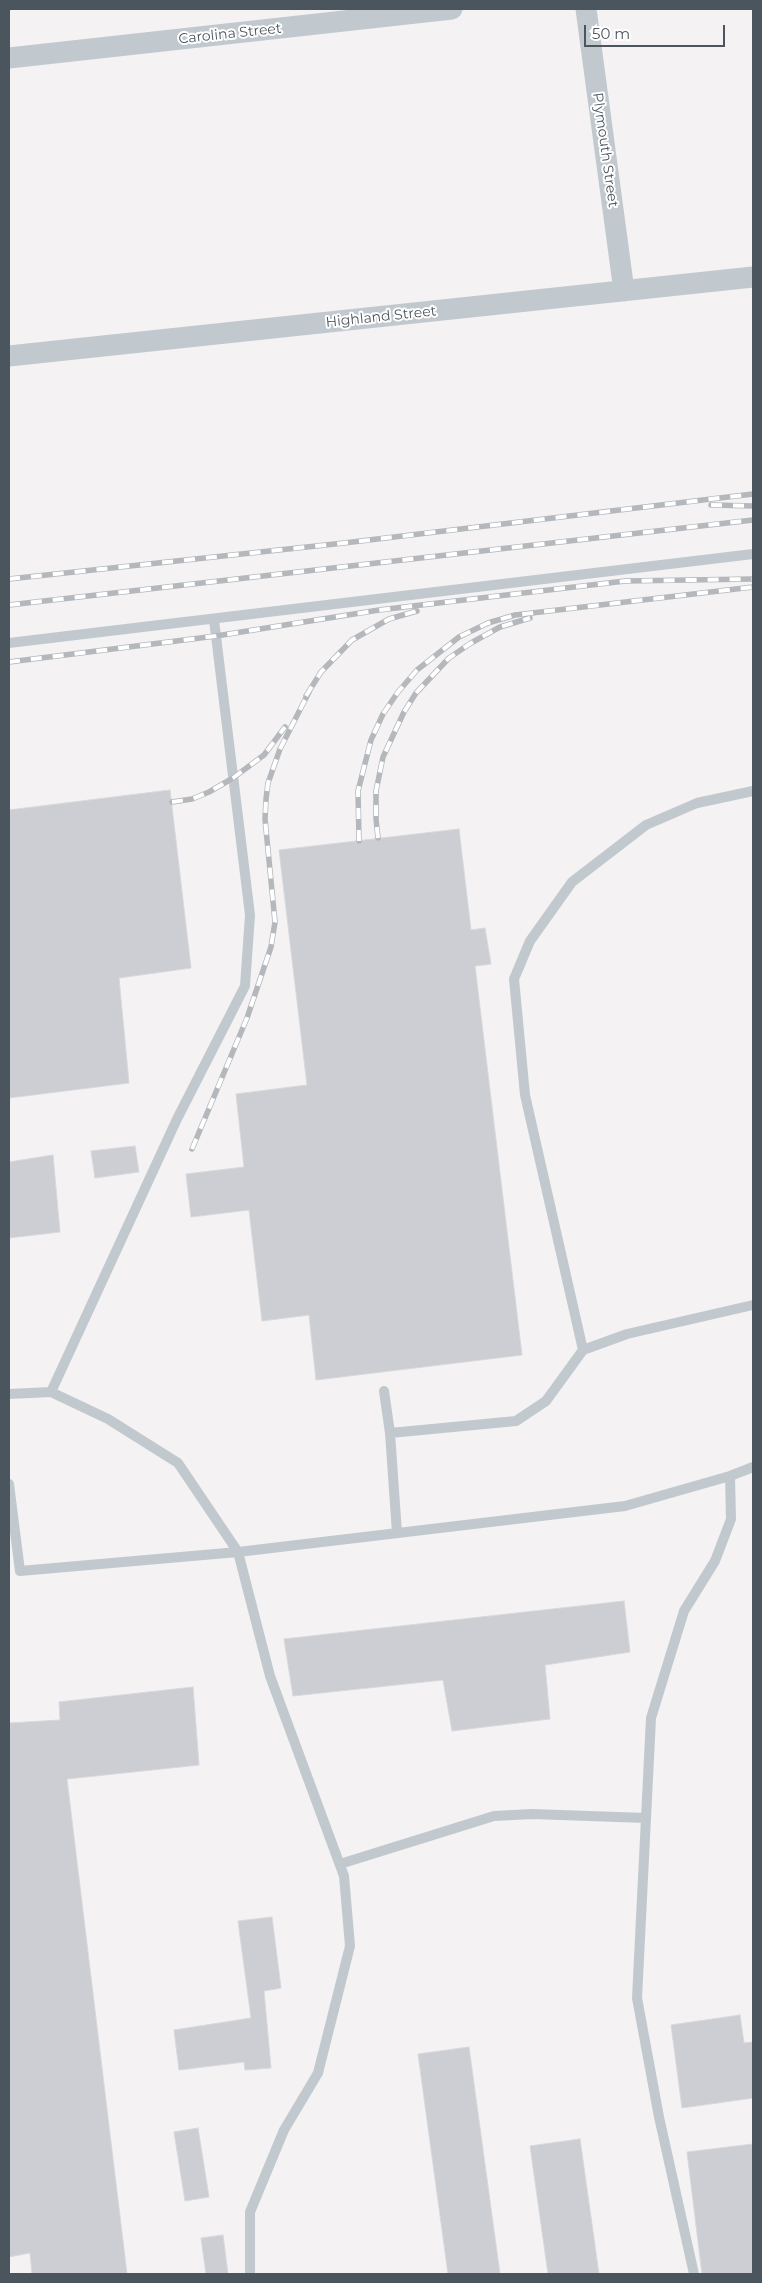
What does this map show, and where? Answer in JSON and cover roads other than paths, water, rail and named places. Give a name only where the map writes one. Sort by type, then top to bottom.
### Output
[{"type":"street","name":"Carolina Street","points":[[9,58],[452,9]]},
{"type":"street","name":"Plymouth Street","points":[[586,9],[624,291]]},
{"type":"street","name":"Highland Street","points":[[9,356],[753,277]]},
{"type":"lane","points":[[9,643],[214,620],[753,554]]},
{"type":"lane","points":[[51,1392],[178,1119],[245,986],[250,915],[214,620]]},
{"type":"lane","points":[[583,1350],[525,1095],[514,979],[530,942],[572,882],[646,825],[697,804],[753,791]]},
{"type":"lane","points":[[390,1433],[516,1421],[546,1401],[583,1350],[627,1334],[753,1305]]},
{"type":"lane","points":[[384,1391],[390,1433],[397,1533]]},
{"type":"lane","points":[[9,1394],[51,1392],[108,1419],[178,1463],[238,1552],[270,1676],[344,1876],[350,1946],[318,2073],[284,2130],[250,2212],[250,2274]]},
{"type":"lane","points":[[9,1484],[20,1571],[238,1552],[626,1506],[730,1476],[753,1467]]},
{"type":"lane","points":[[694,2274],[659,2117],[637,1998],[650,1718],[684,1611],[715,1561],[731,1519],[730,1476]]},
{"type":"lane","points":[[340,1864],[494,1816],[532,1814],[646,1818]]},
{"type":"railway","points":[[9,579],[344,543],[753,494]]},
{"type":"railway","points":[[711,505],[753,506]]},
{"type":"railway","points":[[9,605],[753,520]]},
{"type":"railway","points":[[9,662],[216,636],[379,610],[625,581],[753,579]]},
{"type":"railway","points":[[359,841],[358,791],[371,740],[383,714],[398,692],[417,670],[459,637],[488,623],[515,615],[753,587]]},
{"type":"railway","points":[[306,696],[321,672],[352,640],[389,619],[417,611]]},
{"type":"railway","points":[[378,838],[376,791],[383,757],[404,712],[416,693],[449,658],[471,643],[500,627],[530,618]]},
{"type":"railway","points":[[192,1149],[247,1018],[271,947],[275,922],[265,819],[268,783],[280,749],[310,690]]},
{"type":"railway","points":[[172,802],[192,799],[209,792],[233,778],[264,755],[285,727]]}]
